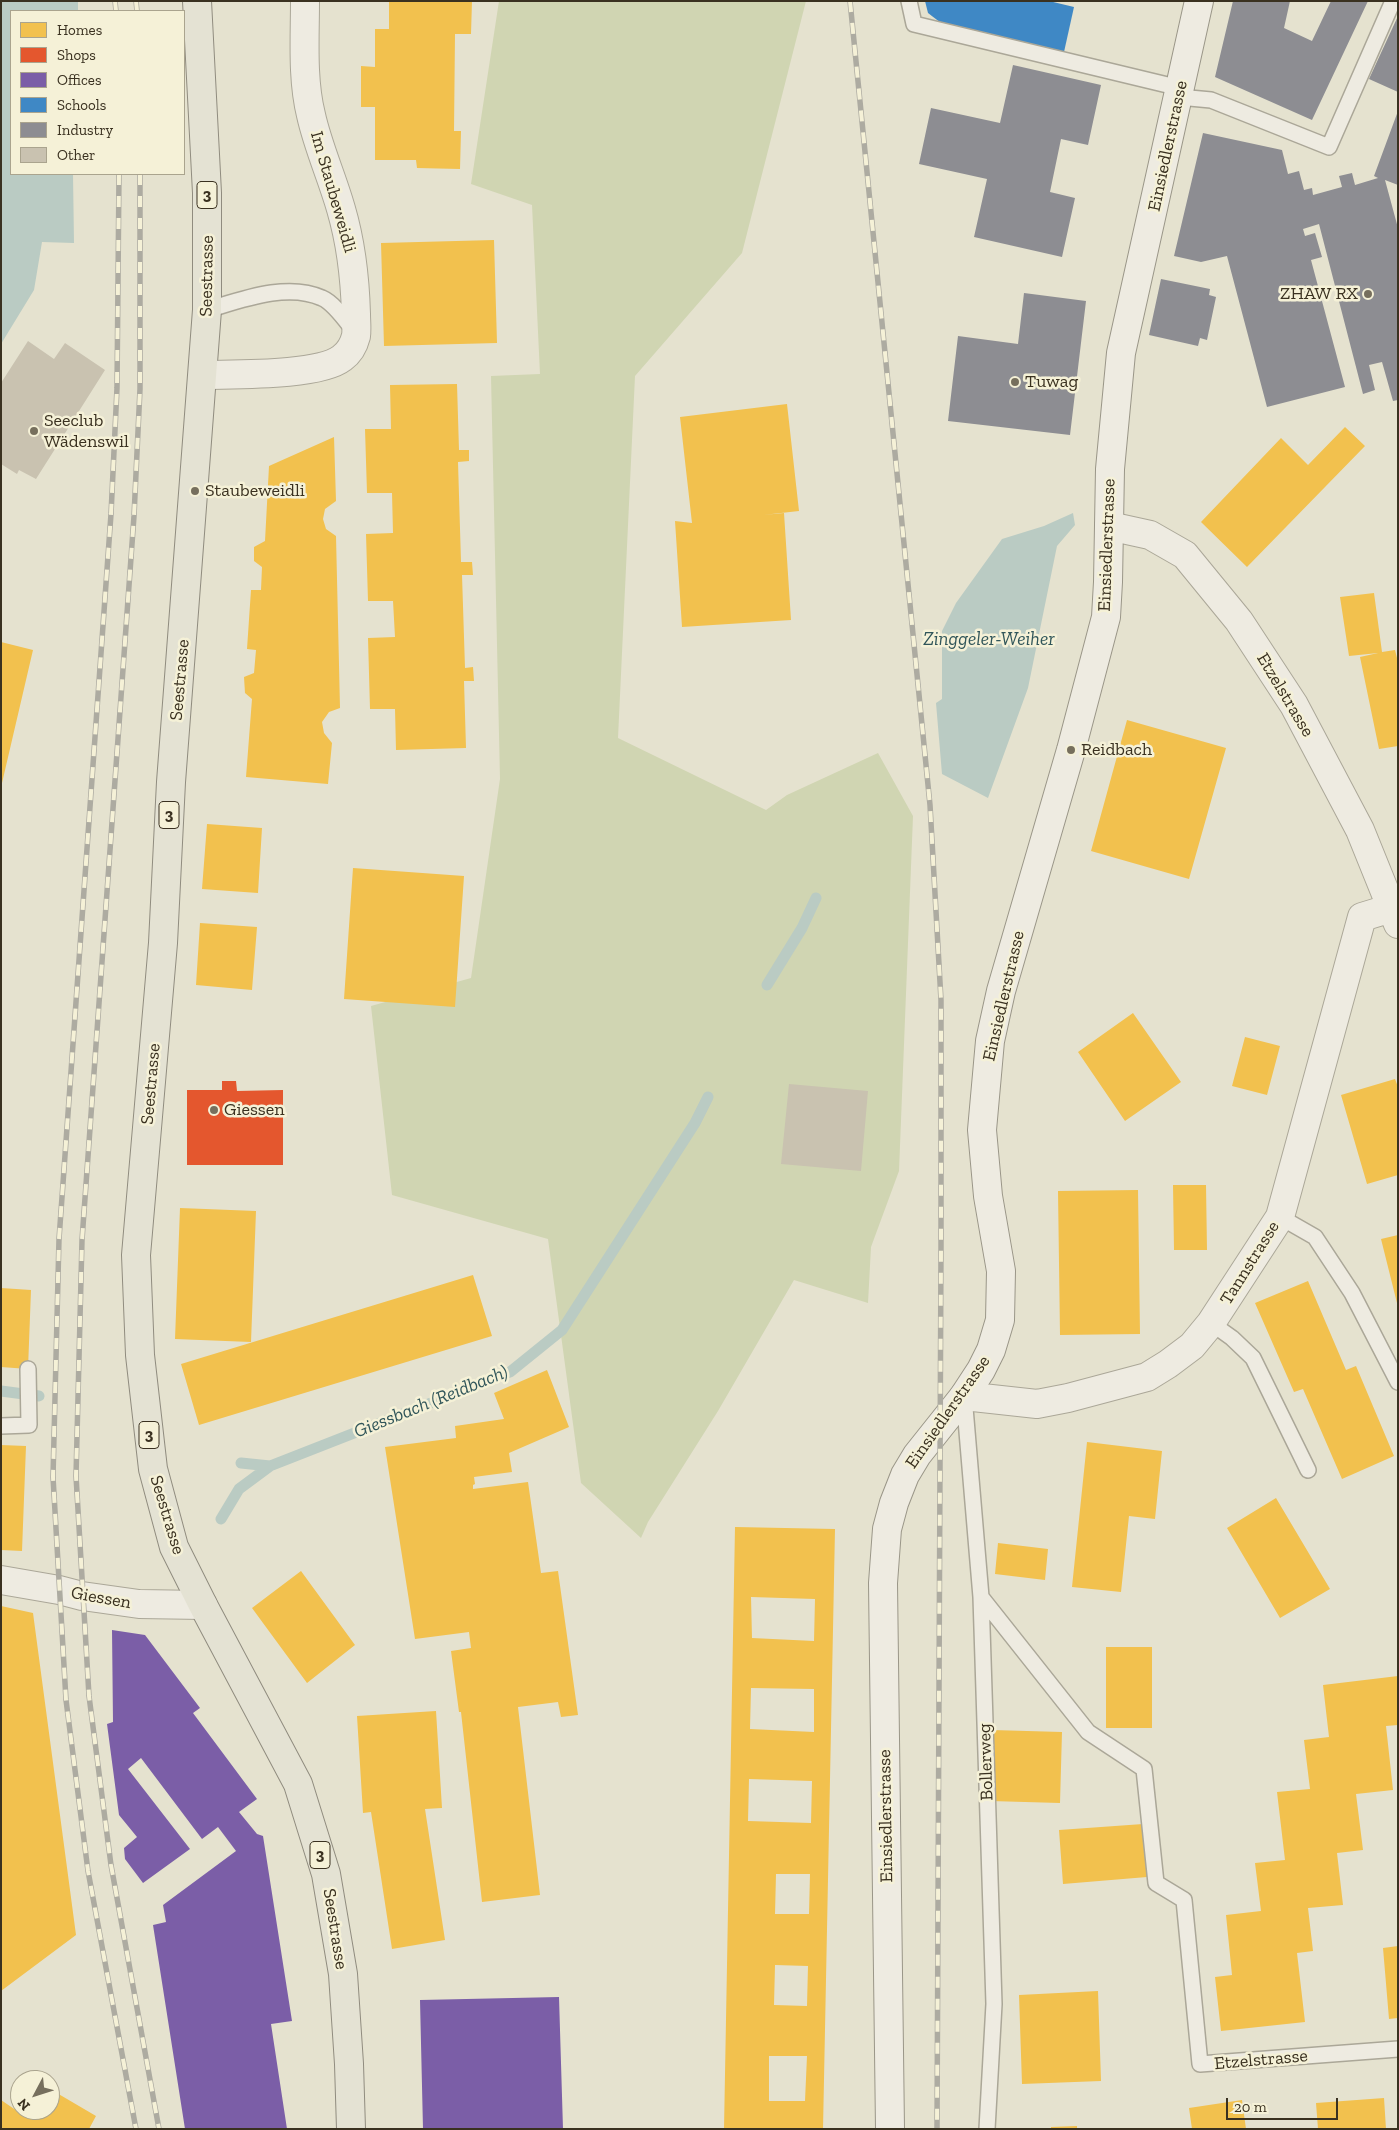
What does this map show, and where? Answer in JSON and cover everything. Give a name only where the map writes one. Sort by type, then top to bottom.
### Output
[{"type":"main road","name":"Seestrasse","points":[[197,1],[207,193],[207,310],[204,375],[171,782],[163,943],[136,1255],[140,1356],[153,1468],[174,1546],[203,1605],[298,1784],[326,1874],[343,1974],[350,2064],[351,2129]]},
{"type":"main road","name":"Im Staubeweidli","points":[[305,1],[306,66],[310,113],[341,209],[352,256],[356,335]]},
{"type":"main road","name":"Einsiedlerstrasse","points":[[890,2129],[883,1583],[886,1548],[894,1503],[905,1475],[917,1455],[964,1396],[981,1370],[992,1350],[1000,1320],[1001,1271],[988,1196],[982,1130],[990,1041],[1001,991],[1071,750],[1106,617],[1110,469],[1122,353],[1199,1]]},
{"type":"main road","points":[[204,375],[273,373],[318,368],[342,358],[352,348],[356,335]]},
{"type":"main road","name":"Etzelstrasse","points":[[1109,526],[1150,535],[1185,555],[1239,621],[1294,705],[1360,830],[1396,912]]},
{"type":"main road","name":"Tannstrasse","points":[[964,1396],[1037,1404],[1068,1398],[1147,1376],[1168,1364],[1192,1346],[1211,1323],[1280,1217],[1362,917],[1396,912]]},
{"type":"main road","name":"Giessen","points":[[1,1580],[82,1596],[139,1604],[203,1605]]},
{"type":"lane","points":[[909,1],[914,24],[1211,100],[1329,147],[1393,1]]},
{"type":"lane","points":[[207,310],[251,298],[294,292],[322,298],[346,321],[356,335]]},
{"type":"lane","points":[[1280,1217],[1315,1238],[1352,1292],[1398,1382]]},
{"type":"lane","points":[[1211,1323],[1232,1338],[1253,1358],[1308,1470]]},
{"type":"lane","points":[[1,1426],[29,1426],[28,1369]]},
{"type":"lane","name":"Bollerweg","points":[[964,1396],[981,1597],[994,2004],[987,2129]]},
{"type":"lane","name":"Etzelstrasse","points":[[981,1597],[1088,1732],[1144,1768],[1156,1883],[1184,1900],[1200,2064],[1398,2049]]},
{"type":"green space","points":[[499,1],[806,1],[742,253],[635,376],[618,738],[766,810],[787,795],[878,753],[913,816],[899,1171],[871,1247],[868,1303],[794,1280],[718,1411],[648,1522],[641,1538],[581,1483],[548,1239],[392,1195],[371,1006],[471,978],[500,779],[491,376],[540,374],[532,205],[471,184]]},
{"type":"water","points":[[1,1],[78,1],[78,10],[10,10],[10,175],[73,175],[74,243],[42,242],[34,290],[1,344]]},
{"type":"water","name":"Zinggeler-Weiher","points":[[1073,513],[1075,525],[1057,546],[1028,688],[988,798],[942,774],[936,703],[942,699],[942,631],[956,603],[1002,539],[1044,526]]},
{"type":"building: Homes","points":[[389,1],[472,1],[471,34],[455,34],[454,131],[461,131],[460,169],[417,168],[416,160],[375,160],[375,107],[361,107],[361,66],[375,67],[375,29],[389,29]]},
{"type":"building: Homes","points":[[494,240],[497,343],[384,346],[381,243]]},
{"type":"building: Homes","points":[[457,384],[459,450],[469,450],[469,461],[458,462],[461,562],[472,562],[473,575],[462,575],[465,668],[473,667],[474,681],[464,681],[466,748],[396,750],[395,709],[370,709],[368,638],[395,637],[393,601],[368,601],[366,534],[393,533],[392,493],[367,493],[365,429],[391,429],[390,385]]},
{"type":"building: Homes","points":[[787,404],[799,511],[763,515],[784,513],[791,620],[682,627],[675,521],[692,523],[680,417]]},
{"type":"building: Homes","points":[[1345,427],[1365,446],[1247,567],[1201,522],[1281,438],[1308,465]]},
{"type":"building: Homes","points":[[334,437],[336,501],[325,509],[323,519],[326,529],[336,536],[340,708],[329,712],[322,722],[324,733],[332,743],[328,784],[246,777],[252,699],[245,693],[244,677],[254,673],[256,650],[247,649],[251,590],[261,590],[262,567],[254,561],[254,547],[265,541],[269,466]]},
{"type":"building: Homes","points":[[1374,593],[1382,652],[1395,650],[1398,662],[1398,746],[1379,749],[1360,657],[1378,653],[1349,656],[1340,597]]},
{"type":"building: Homes","points":[[1,642],[33,650],[2,783],[1,783]]},
{"type":"building: Homes","points":[[1127,720],[1226,748],[1189,879],[1091,851]]},
{"type":"building: Homes","points":[[207,824],[262,828],[258,893],[202,889]]},
{"type":"building: Homes","points":[[353,868],[464,876],[455,1007],[344,999]]},
{"type":"building: Homes","points":[[200,923],[257,927],[252,990],[196,985]]},
{"type":"building: Homes","points":[[1133,1013],[1181,1082],[1125,1121],[1078,1052]]},
{"type":"building: Homes","points":[[1245,1037],[1280,1046],[1267,1095],[1232,1086]]},
{"type":"building: Homes","points":[[1395,1079],[1398,1087],[1398,1175],[1367,1184],[1341,1095]]},
{"type":"building: Homes","points":[[1173,1185],[1206,1185],[1207,1250],[1174,1250]]},
{"type":"building: Homes","points":[[1138,1190],[1140,1334],[1060,1335],[1058,1191]]},
{"type":"building: Homes","points":[[180,1208],[256,1211],[251,1342],[175,1339]]},
{"type":"building: Homes","points":[[1398,1235],[1398,1303],[1397,1303],[1381,1239]]},
{"type":"building: Homes","points":[[473,1275],[492,1336],[199,1425],[181,1364]]},
{"type":"building: Homes","points":[[1308,1281],[1346,1370],[1356,1366],[1394,1456],[1342,1479],[1303,1389],[1294,1392],[1255,1303]]},
{"type":"building: Homes","points":[[1,1288],[31,1290],[28,1369],[1,1367]]},
{"type":"building: Homes","points":[[547,1370],[569,1427],[509,1453],[512,1472],[474,1477],[475,1484],[473,1489],[528,1482],[541,1573],[558,1571],[578,1715],[561,1717],[558,1702],[518,1707],[540,1895],[482,1902],[461,1712],[459,1712],[451,1651],[471,1648],[469,1632],[415,1639],[385,1447],[456,1438],[455,1426],[504,1419],[494,1393]]},
{"type":"building: Homes","points":[[1087,1442],[1162,1451],[1155,1519],[1129,1516],[1121,1592],[1072,1587]]},
{"type":"building: Homes","points":[[1,1445],[26,1446],[22,1551],[1,1550]]},
{"type":"building: Homes","points":[[1276,1498],[1330,1589],[1280,1618],[1227,1528]]},
{"type":"building: Homes","points":[[735,1527],[835,1529],[823,2129],[724,2129]],"holes":[[[751,1597],[815,1599],[814,1641],[752,1638]],[[751,1688],[814,1689],[814,1732],[750,1729]],[[749,1779],[812,1781],[811,1823],[748,1821]],[[776,1874],[810,1874],[809,1914],[775,1914]],[[775,1965],[808,1966],[807,2006],[774,2005]],[[769,2056],[807,2056],[805,2101],[769,2101]]]},
{"type":"building: Homes","points":[[998,1543],[1048,1549],[1045,1580],[995,1574]]},
{"type":"building: Homes","points":[[301,1571],[355,1645],[307,1683],[252,1608]]},
{"type":"building: Homes","points":[[1,1606],[33,1613],[76,1935],[1,1991]]},
{"type":"building: Homes","points":[[1106,1647],[1152,1647],[1152,1728],[1106,1728]]},
{"type":"building: Homes","points":[[1398,1676],[1398,1725],[1386,1726],[1393,1790],[1356,1794],[1363,1850],[1337,1853],[1343,1905],[1308,1908],[1313,1951],[1297,1953],[1305,2022],[1221,2031],[1215,1977],[1232,1975],[1226,1915],[1261,1911],[1255,1863],[1285,1860],[1277,1792],[1310,1789],[1304,1740],[1329,1737],[1323,1685]]},
{"type":"building: Homes","points":[[436,1711],[442,1808],[425,1809],[445,1940],[392,1949],[371,1812],[363,1813],[357,1716]]},
{"type":"building: Homes","points":[[992,1730],[1062,1732],[1060,1803],[990,1801]]},
{"type":"building: Homes","points":[[1143,1824],[1147,1877],[1063,1884],[1059,1830]]},
{"type":"building: Homes","points":[[1398,1946],[1398,2018],[1389,2019],[1383,1948]]},
{"type":"building: Homes","points":[[1098,1991],[1101,2081],[1022,2084],[1019,1995]]},
{"type":"building: Homes","points":[[60,2095],[96,2116],[89,2129],[1,2129],[1,2100],[10,2106],[10,2120],[60,2120]]},
{"type":"building: Homes","points":[[1384,2098],[1386,2129],[1318,2129],[1316,2103]]},
{"type":"building: Homes","points":[[1242,2100],[1246,2129],[1192,2129],[1189,2108]]},
{"type":"building: Homes","points":[[1077,2126],[1077,2129],[1051,2129],[1051,2127]]},
{"type":"building: Shops","points":[[222,1081],[236,1081],[237,1091],[283,1090],[283,1165],[187,1165],[187,1090],[222,1090]]},
{"type":"building: Offices","points":[[112,1630],[145,1635],[200,1708],[193,1713],[257,1799],[239,1812],[257,1834],[263,1836],[292,2021],[271,2024],[287,2129],[185,2129],[153,1925],[166,1922],[163,1905],[236,1851],[218,1827],[202,1839],[141,1758],[128,1769],[190,1849],[143,1883],[125,1859],[124,1848],[137,1837],[119,1815],[107,1724],[113,1722]]},
{"type":"building: Offices","points":[[559,1997],[563,2129],[423,2129],[420,2000]]},
{"type":"building: Schools","points":[[925,1],[1049,1],[1074,7],[1064,52],[941,23],[928,13]]},
{"type":"building: Industry","points":[[1233,1],[1290,1],[1284,28],[1312,41],[1331,1],[1368,1],[1312,120],[1215,77]]},
{"type":"building: Industry","points":[[1398,16],[1398,92],[1369,79]]},
{"type":"building: Industry","points":[[1013,65],[1101,85],[1088,145],[1061,139],[1050,192],[1075,198],[1062,257],[974,237],[987,179],[919,164],[931,108],[1000,123]]},
{"type":"building: Industry","points":[[1398,111],[1398,185],[1385,180],[1398,228],[1398,400],[1393,401],[1382,362],[1369,365],[1375,390],[1363,394],[1319,224],[1303,229],[1305,236],[1315,233],[1322,257],[1311,260],[1345,387],[1267,407],[1227,256],[1201,262],[1174,256],[1203,133],[1282,150],[1288,174],[1299,171],[1304,190],[1312,188],[1313,195],[1342,187],[1339,176],[1352,173],[1355,185],[1378,178],[1374,176]]},
{"type":"building: Industry","points":[[1161,279],[1210,289],[1209,295],[1216,297],[1207,340],[1200,338],[1198,346],[1149,335]]},
{"type":"building: Industry","name":"Tuwag","points":[[1024,293],[1086,301],[1070,435],[948,421],[958,336],[1018,344]]},
{"type":"building: Other","name":"Seeclub Wädenswil","points":[[28,341],[54,359],[65,343],[105,370],[36,479],[19,470],[17,474],[1,464],[1,383]]},
{"type":"building: Other","points":[[789,1084],[868,1091],[861,1171],[781,1164]]},
{"type":"waterway","name":"Giessbach (Reidbach)","points":[[767,985],[802,928],[816,898]]},
{"type":"waterway","name":"Giessbach (Reidbach)","points":[[221,1519],[239,1489],[270,1466],[510,1372],[562,1330],[695,1123],[708,1097]]},
{"type":"waterway","points":[[1,1391],[39,1396]]},
{"type":"waterway","points":[[241,1463],[270,1466]]},
{"type":"railway","points":[[115,1],[116,10]]},
{"type":"railway","points":[[136,1],[137,10]]},
{"type":"railway","points":[[850,1],[930,805],[941,1000],[937,2129]]},
{"type":"railway","points":[[119,175],[117,388],[111,514],[59,1239],[53,1477],[66,1700],[88,1871],[136,2129]]},
{"type":"railway","points":[[140,175],[140,389],[134,516],[82,1240],[76,1476],[89,1696],[111,1865],[159,2129]]},
{"type":"place","name":"ZHAW RX","points":[[1368,294]]},
{"type":"place","name":"Tuwag","points":[[1015,382]]},
{"type":"place","name":"Seeclub Wädenswil","points":[[34,431]]},
{"type":"place","name":"Staubeweidli","points":[[195,491]]},
{"type":"place","name":"Reidbach","points":[[1071,750]]},
{"type":"place","name":"Giessen","points":[[214,1110]]}]
